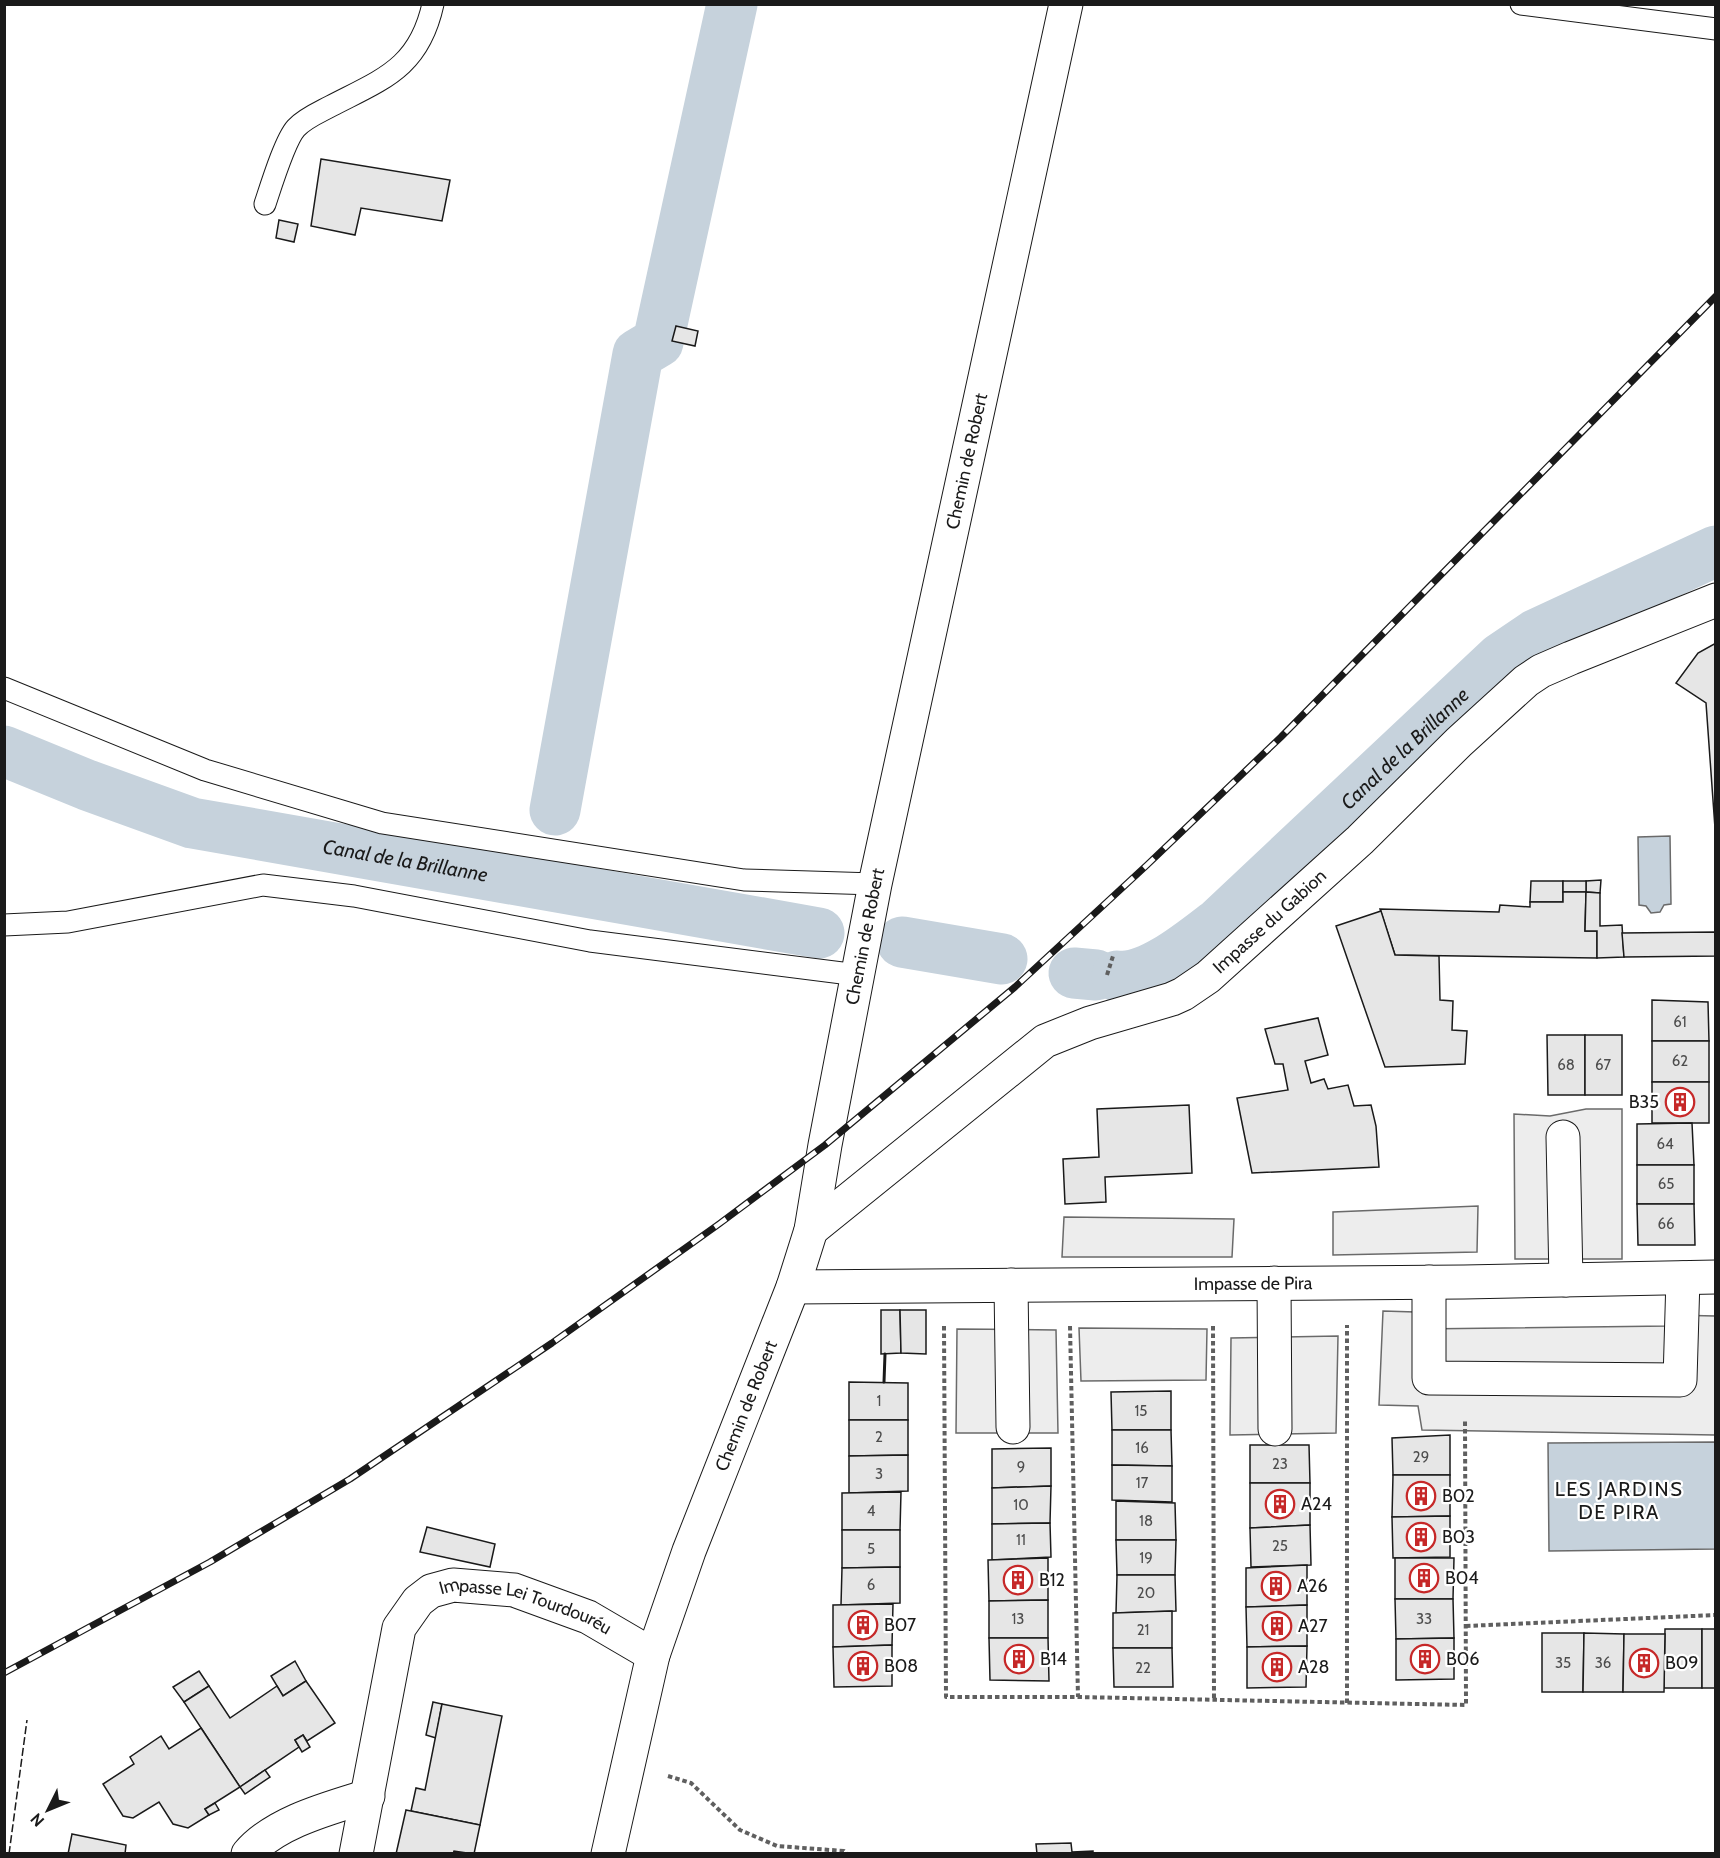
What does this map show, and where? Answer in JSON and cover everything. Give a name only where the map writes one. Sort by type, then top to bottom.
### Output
[{"type":"street","name":"Chemin de Robert","points":[[608,1854],[653,1655],[693,1540],[793,1287],[811,1230],[875,884],[1066,4]]},
{"type":"street","name":"Impasse du Gabion","points":[[811,1230],[1045,1041],[1090,1023],[1172,999],[1208,977],[1360,840],[1459,742],[1526,681],[1541,671],[1716,600]]},
{"type":"street","points":[[1563,1137],[1566,1280]]},
{"type":"street","name":"Impasse de Pira","points":[[793,1287],[1429,1282],[1716,1277]]},
{"type":"street","points":[[1429,1282],[1429,1378],[1680,1380],[1683,1278]]},
{"type":"street","points":[[1274,1283],[1275,1429]]},
{"type":"street","points":[[1011,1286],[1013,1427]]},
{"type":"street","name":"Impasse Lei Tourdouréu","points":[[356,1854],[399,1628],[418,1602],[431,1591],[453,1585],[514,1590],[588,1617],[653,1655]]},
{"type":"street","points":[[248,1854],[265,1837],[333,1807],[368,1796]]},
{"type":"lane","points":[[265,204],[296,128],[317,113],[393,74],[416,49],[429,24],[433,4]]},
{"type":"lane","points":[[1521,4],[1716,29]]},
{"type":"lane","points":[[4,688],[205,770],[382,823],[744,880],[875,884]]},
{"type":"lane","points":[[4,925],[68,922],[263,885],[354,896],[590,941],[858,975]]},
{"type":"path","points":[[1347,1282],[1347,1703]]},
{"type":"path","points":[[1069,1284],[1078,1697]]},
{"type":"path","points":[[1213,1284],[1214,1700]]},
{"type":"path","points":[[944,1286],[946,1697],[1078,1697],[1467,1705],[1465,1379]]},
{"type":"path","points":[[1466,1626],[1716,1615]]},
{"type":"path","points":[[659,1773],[691,1783],[740,1830],[777,1846],[844,1851],[847,1854]]},
{"type":"shaded area","points":[[1670,836],[1671,904],[1664,905],[1660,912],[1651,913],[1646,906],[1639,905],[1638,837]]},
{"type":"shaded area","points":[[1586,1109],[1622,1109],[1622,1259],[1515,1259],[1514,1114],[1550,1116]]},
{"type":"shaded area","points":[[1478,1206],[1477,1252],[1333,1255],[1333,1212]]},
{"type":"shaded area","points":[[1064,1217],[1234,1219],[1232,1257],[1062,1257]]},
{"type":"shaded area","points":[[1383,1311],[1415,1312],[1418,1329],[1668,1326],[1672,1315],[1715,1316],[1715,1435],[1422,1430],[1418,1406],[1379,1405]]},
{"type":"shaded area","points":[[1079,1328],[1207,1329],[1206,1380],[1081,1381]]},
{"type":"shaded area","points":[[957,1329],[1056,1330],[1058,1433],[956,1433]]},
{"type":"shaded area","points":[[1338,1336],[1336,1433],[1230,1435],[1231,1338]]},
{"type":"shaded area","points":[[1715,1442],[1715,1549],[1549,1551],[1548,1443]]},
{"type":"building","points":[[321,159],[450,180],[442,221],[361,208],[355,235],[311,226]]},
{"type":"building","points":[[279,220],[298,224],[294,242],[276,238]]},
{"type":"building","points":[[676,326],[698,331],[695,346],[672,341]]},
{"type":"building","points":[[1716,643],[1716,842],[1706,703],[1676,683],[1698,653]]},
{"type":"building","points":[[1601,880],[1600,893],[1586,892],[1586,881]]},
{"type":"building","points":[[1531,881],[1563,881],[1563,902],[1530,902]]},
{"type":"building","points":[[1563,881],[1586,881],[1586,892],[1563,892]]},
{"type":"building","points":[[1563,892],[1586,892],[1585,931],[1597,931],[1597,958],[1395,955],[1380,909],[1499,912],[1500,905],[1530,907],[1530,902],[1563,902]]},
{"type":"building","points":[[1586,892],[1600,893],[1600,926],[1622,925],[1624,957],[1597,958],[1597,931],[1585,931]]},
{"type":"building","points":[[1381,911],[1395,955],[1439,956],[1440,1000],[1453,1001],[1452,1030],[1467,1031],[1465,1064],[1385,1067],[1336,926]]},
{"type":"building","points":[[1716,932],[1716,956],[1624,957],[1622,933]]},
{"type":"building","points":[[1652,1000],[1708,1002],[1709,1041],[1652,1041]]},
{"type":"building","points":[[1318,1018],[1328,1055],[1305,1061],[1311,1083],[1324,1079],[1328,1089],[1348,1085],[1354,1106],[1371,1105],[1376,1126],[1379,1167],[1252,1173],[1237,1098],[1288,1090],[1283,1064],[1275,1064],[1265,1029]]},
{"type":"building","points":[[1547,1035],[1585,1035],[1585,1095],[1548,1095]]},
{"type":"building","points":[[1585,1035],[1622,1035],[1622,1095],[1585,1095]]},
{"type":"building","points":[[1652,1041],[1709,1041],[1709,1082],[1652,1082]]},
{"type":"building","name":"B35","points":[[1652,1082],[1709,1082],[1709,1123],[1652,1123]]},
{"type":"building","points":[[1189,1105],[1192,1173],[1105,1177],[1106,1202],[1065,1204],[1063,1159],[1099,1157],[1097,1109]]},
{"type":"building","points":[[1692,1123],[1694,1165],[1637,1165],[1637,1124]]},
{"type":"building","points":[[1637,1165],[1694,1165],[1694,1204],[1637,1204]]},
{"type":"building","points":[[1637,1204],[1694,1204],[1695,1245],[1638,1245]]},
{"type":"building","points":[[881,1310],[900,1310],[901,1353],[881,1354]]},
{"type":"building","points":[[900,1310],[926,1310],[926,1354],[901,1353]]},
{"type":"building","points":[[849,1382],[908,1383],[908,1420],[849,1420]]},
{"type":"building","points":[[1171,1391],[1171,1430],[1112,1430],[1111,1392]]},
{"type":"building","points":[[849,1420],[908,1420],[908,1455],[849,1456]]},
{"type":"building","points":[[1112,1430],[1171,1430],[1172,1466],[1112,1465]]},
{"type":"building","points":[[1450,1435],[1450,1475],[1393,1475],[1392,1438]]},
{"type":"building","points":[[1250,1445],[1309,1445],[1310,1483],[1250,1483]]},
{"type":"building","points":[[1051,1448],[1051,1486],[992,1488],[992,1449]]},
{"type":"building","points":[[908,1455],[908,1491],[849,1493],[849,1456]]},
{"type":"building","points":[[1112,1465],[1172,1466],[1172,1502],[1112,1500]]},
{"type":"building","name":"B02","points":[[1393,1475],[1450,1475],[1450,1516],[1392,1517]]},
{"type":"building","name":"A24","points":[[1250,1483],[1310,1483],[1310,1525],[1250,1528]]},
{"type":"building","points":[[1051,1486],[1050,1523],[992,1524],[992,1488]]},
{"type":"building","points":[[901,1492],[900,1530],[842,1530],[842,1493]]},
{"type":"building","points":[[1116,1501],[1175,1503],[1176,1540],[1116,1540]]},
{"type":"building","name":"B03","points":[[1450,1516],[1450,1557],[1393,1558],[1392,1517]]},
{"type":"building","points":[[1050,1523],[1051,1557],[992,1560],[992,1524]]},
{"type":"building","points":[[1310,1525],[1311,1565],[1251,1567],[1250,1528]]},
{"type":"building","points":[[427,1527],[495,1544],[490,1567],[420,1552]]},
{"type":"building","points":[[842,1530],[900,1530],[900,1567],[842,1568]]},
{"type":"building","points":[[1116,1540],[1176,1540],[1175,1575],[1117,1575]]},
{"type":"building","name":"B12","points":[[1048,1558],[1048,1600],[989,1601],[988,1560]]},
{"type":"building","name":"B04","points":[[1395,1558],[1454,1558],[1453,1599],[1395,1599]]},
{"type":"building","name":"A26","points":[[1307,1565],[1307,1605],[1246,1607],[1246,1568]]},
{"type":"building","points":[[900,1567],[900,1603],[841,1605],[842,1568]]},
{"type":"building","points":[[1117,1575],[1175,1575],[1176,1611],[1116,1613]]},
{"type":"building","points":[[1395,1599],[1453,1599],[1454,1638],[1396,1639]]},
{"type":"building","points":[[1048,1600],[1048,1638],[989,1638],[989,1601]]},
{"type":"building","name":"B07","points":[[893,1604],[892,1645],[833,1647],[833,1605]]},
{"type":"building","name":"A27","points":[[1307,1605],[1307,1646],[1247,1647],[1246,1607]]},
{"type":"building","points":[[1172,1611],[1172,1648],[1113,1648],[1113,1613]]},
{"type":"building","points":[[1665,1629],[1702,1629],[1702,1688],[1664,1688]]},
{"type":"building","points":[[1702,1629],[1716,1629],[1716,1688],[1702,1688]]},
{"type":"building","points":[[1542,1633],[1584,1633],[1583,1692],[1542,1692]]},
{"type":"building","points":[[1584,1633],[1624,1634],[1623,1692],[1583,1692]]},
{"type":"building","name":"B09","points":[[1624,1634],[1665,1634],[1664,1692],[1623,1692]]},
{"type":"building","name":"B14","points":[[989,1638],[1048,1638],[1049,1681],[990,1680]]},
{"type":"building","name":"B06","points":[[1454,1638],[1454,1679],[1396,1680],[1396,1639]]},
{"type":"building","name":"B08","points":[[892,1645],[892,1686],[834,1687],[833,1647]]},
{"type":"building","name":"A28","points":[[1307,1646],[1306,1687],[1247,1688],[1247,1647]]},
{"type":"building","points":[[1113,1648],[1172,1648],[1173,1687],[1114,1687]]},
{"type":"building","points":[[295,1661],[306,1681],[283,1696],[271,1676]]},
{"type":"building","points":[[199,1671],[209,1686],[184,1702],[173,1687]]},
{"type":"building","points":[[306,1681],[335,1723],[307,1741],[303,1735],[295,1740],[299,1747],[240,1787],[184,1702],[209,1686],[230,1718],[277,1686],[283,1696]]},
{"type":"building","points":[[433,1702],[442,1704],[436,1738],[426,1735]]},
{"type":"building","points":[[442,1704],[502,1716],[480,1825],[411,1811],[416,1788],[425,1790]]},
{"type":"building","points":[[201,1728],[240,1787],[205,1809],[209,1815],[188,1828],[173,1824],[159,1802],[133,1818],[123,1816],[103,1784],[134,1764],[130,1757],[161,1736],[169,1749]]},
{"type":"building","points":[[303,1735],[310,1747],[302,1752],[295,1740]]},
{"type":"building","points":[[265,1770],[270,1777],[245,1794],[240,1787]]},
{"type":"building","points":[[215,1803],[219,1810],[209,1815],[205,1809]]},
{"type":"building","points":[[406,1810],[480,1825],[474,1854],[454,1851],[453,1854],[396,1854]]},
{"type":"building","points":[[72,1834],[126,1845],[125,1854],[68,1854]]},
{"type":"building","points":[[1071,1843],[1072,1852],[1093,1851],[1093,1854],[1037,1854],[1036,1844]]},
{"type":"waterway","points":[[555,810],[638,354],[658,342],[732,4]]},
{"type":"waterway","name":"Canal de la Brillanne","points":[[1117,976],[1130,976],[1157,966],[1219,923],[1501,658],[1535,635],[1716,551]]},
{"type":"waterway","name":"Canal de la Brillanne","points":[[4,751],[87,785],[192,823],[819,933]]},
{"type":"waterway","points":[[902,942],[1002,959]]},
{"type":"waterway","name":"Canal de la Brillanne","points":[[1074,973],[1096,975]]},
{"type":"railway","points":[[4,1673],[210,1562],[350,1479],[552,1343],[825,1145],[1015,987],[1147,865],[1281,737],[1716,296]]},
{"type":"fence","points":[[9,1854],[27,1720]]},
{"type":"wall","points":[[884,1382],[885,1354]]},
{"type":"place","name":"B35","points":[[1680,1102]]},
{"type":"place","name":"B02","points":[[1421,1496]]},
{"type":"place","name":"A24","points":[[1280,1504]]},
{"type":"place","name":"B03","points":[[1421,1537]]},
{"type":"place","name":"B04","points":[[1424,1578]]},
{"type":"place","name":"B12","points":[[1018,1580]]},
{"type":"place","name":"A26","points":[[1276,1586]]},
{"type":"place","name":"B07","points":[[863,1625]]},
{"type":"place","name":"A27","points":[[1277,1626]]},
{"type":"place","name":"B14","points":[[1019,1659]]},
{"type":"place","name":"B06","points":[[1425,1659]]},
{"type":"place","name":"B09","points":[[1644,1663]]},
{"type":"place","name":"B08","points":[[863,1666]]},
{"type":"place","name":"A28","points":[[1277,1667]]},
{"type":"district","name":"LES JARDINS DE PIRA","points":[[1619,1500]]}]
